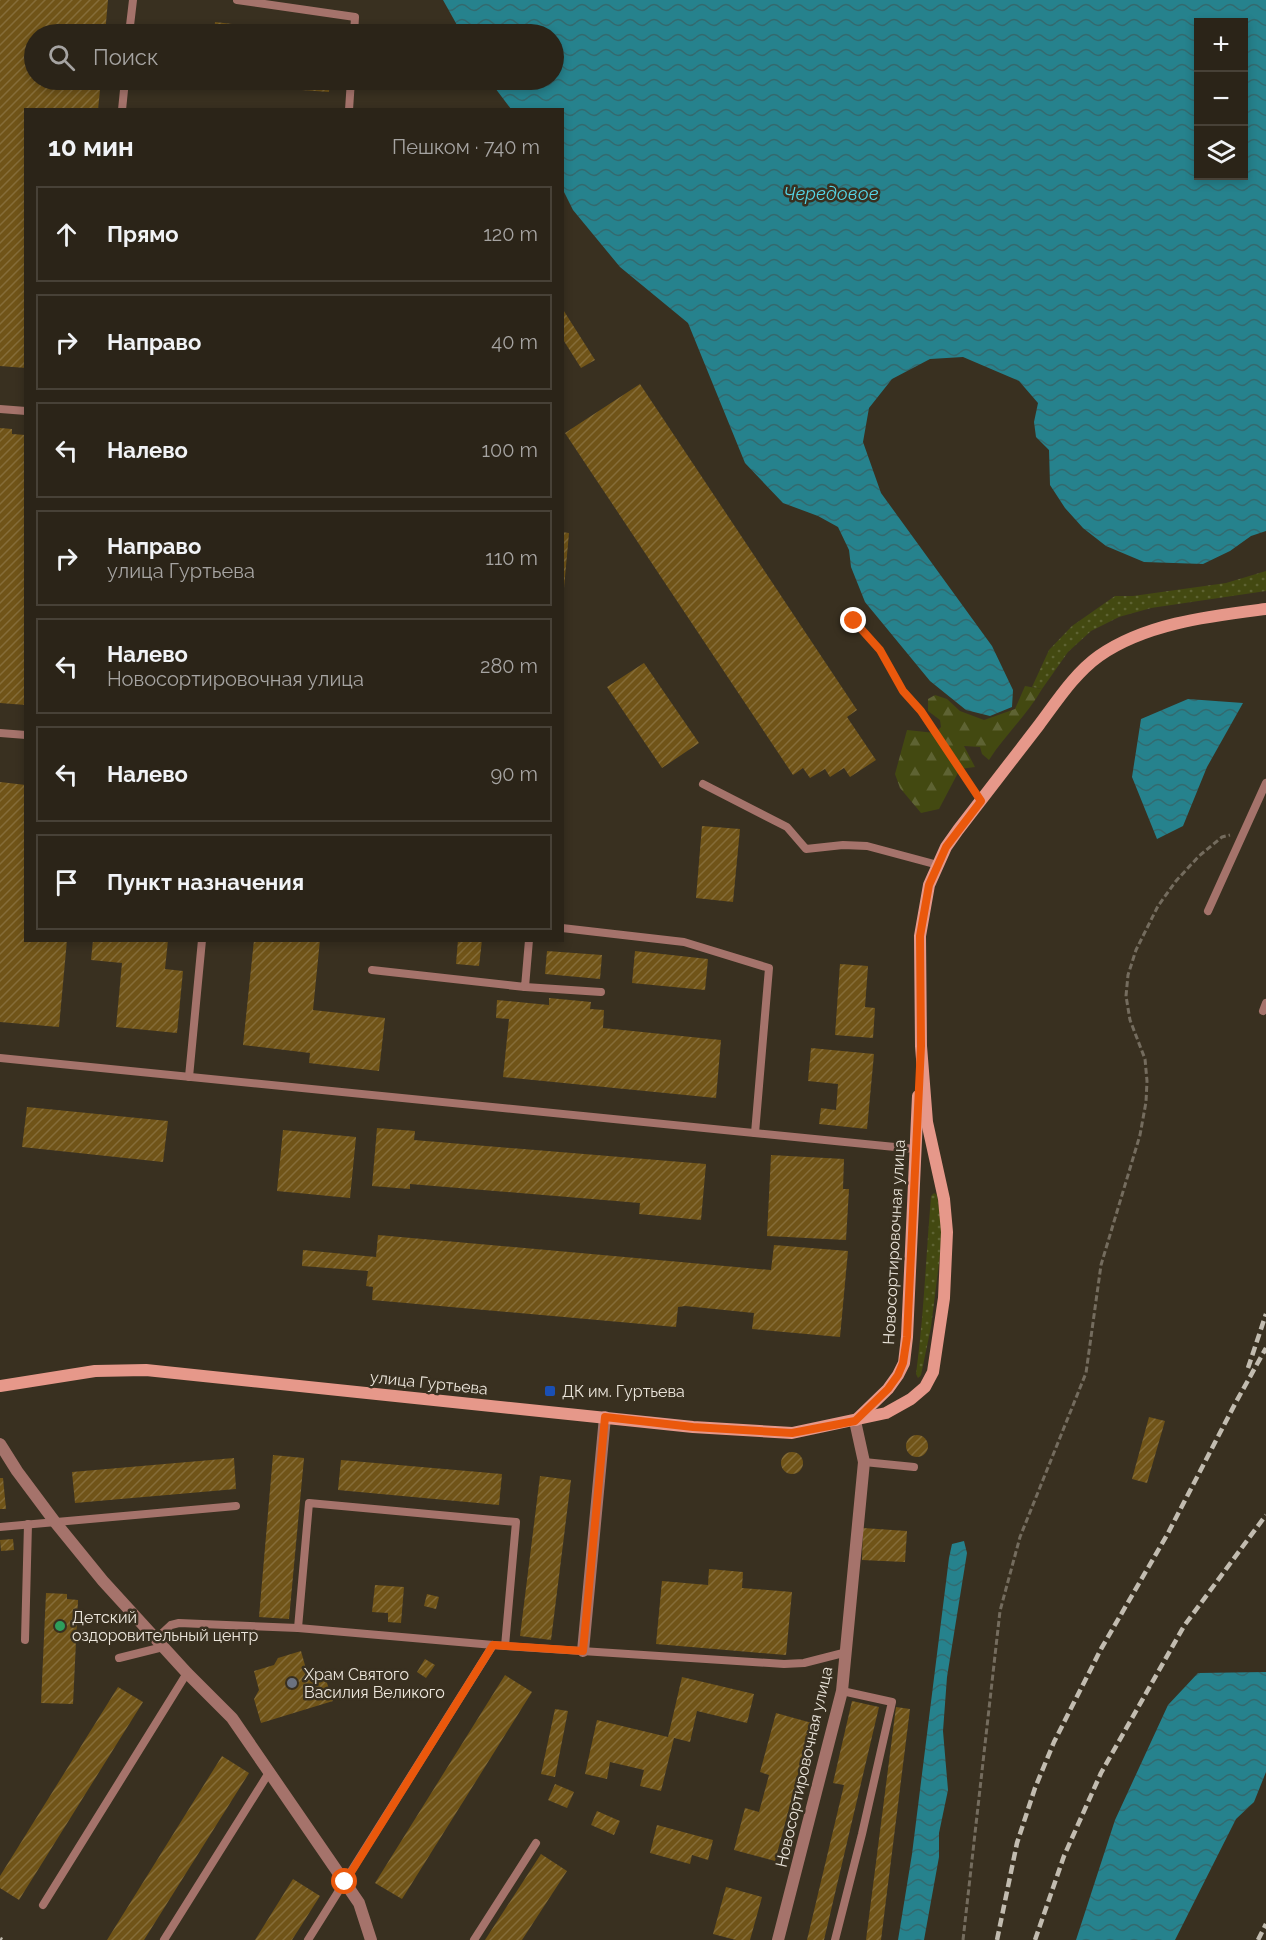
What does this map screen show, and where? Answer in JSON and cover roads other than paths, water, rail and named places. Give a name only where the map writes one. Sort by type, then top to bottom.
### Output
[{"type":"main road","name":"Новосортировочная улица","points":[[855,1421],[888,1389],[903,1363],[907,1337],[921,1046],[920,936],[929,885],[946,847],[1069,685],[1098,656],[1128,640],[1167,626],[1224,614],[1266,609]]},
{"type":"main road","name":"Новосортировочная улица","points":[[855,1421],[886,1413],[911,1398],[925,1387],[933,1372],[944,1298],[947,1232],[944,1199],[927,1122],[921,1046]]},
{"type":"main road","name":"улица Гуртьева","points":[[0,1386],[95,1371],[146,1370],[693,1427],[792,1433],[855,1421]]},
{"type":"street","points":[[583,1651],[605,1417]]},
{"type":"street","name":"Новосортировочная улица","points":[[778,1940],[842,1691],[864,1462],[855,1421]]},
{"type":"street","points":[[0,1444],[17,1472],[103,1581],[187,1673],[232,1718],[270,1770],[359,1903],[371,1940]]},
{"type":"lane","points":[[130,24],[133,0]]},
{"type":"lane","points":[[237,0],[355,17],[355,24]]},
{"type":"lane","points":[[122,108],[124,90]]},
{"type":"lane","points":[[349,108],[350,90]]},
{"type":"lane","points":[[0,410],[24,411]]},
{"type":"lane","points":[[0,733],[24,735]]},
{"type":"lane","points":[[1208,911],[1266,783]]},
{"type":"lane","points":[[704,784],[787,827],[806,849],[843,845],[867,846],[938,865]]},
{"type":"lane","points":[[564,928],[684,942],[769,968],[755,1133]]},
{"type":"lane","points":[[189,1077],[202,942]]},
{"type":"lane","points":[[525,987],[529,942]]},
{"type":"lane","points":[[372,970],[525,987],[601,992]]},
{"type":"lane","points":[[0,1058],[915,1149]]},
{"type":"lane","points":[[864,1462],[914,1467]]},
{"type":"lane","points":[[298,1628],[309,1503],[344,1506],[516,1522],[505,1646]]},
{"type":"lane","points":[[0,1527],[236,1506]]},
{"type":"lane","points":[[25,1640],[28,1524]]},
{"type":"lane","points":[[119,1658],[159,1643],[171,1626],[179,1623],[298,1628],[505,1646],[784,1664],[804,1663],[847,1652]]},
{"type":"lane","points":[[308,1940],[493,1645]]},
{"type":"lane","points":[[43,1905],[187,1673]]},
{"type":"lane","points":[[835,1940],[892,1702],[842,1691]]},
{"type":"lane","points":[[164,1940],[270,1770]]},
{"type":"lane","points":[[474,1940],[536,1843]]},
{"type":"water","name":"Чередовое","points":[[443,0],[1266,0],[1266,531],[1251,536],[1230,551],[1203,564],[1144,562],[1106,546],[1083,528],[1065,508],[1050,485],[1049,450],[1036,437],[1034,422],[1038,403],[1019,381],[963,357],[930,359],[892,379],[869,408],[863,442],[881,493],[992,646],[1013,690],[1012,707],[990,716],[966,710],[930,681],[865,602],[851,567],[849,550],[838,527],[818,516],[783,503],[745,463],[688,323],[620,267],[573,210],[564,192],[564,108],[510,108],[497,90],[564,90],[564,24],[456,24]]},
{"type":"water","points":[[1188,699],[1243,703],[1207,767],[1183,826],[1157,839],[1132,777],[1141,719]]},
{"type":"water","points":[[964,1541],[967,1553],[947,1677],[943,1731],[948,1790],[939,1833],[939,1857],[924,1940],[898,1940],[912,1854],[949,1558],[952,1544]]},
{"type":"water","points":[[1266,1672],[1266,1772],[1254,1802],[1236,1819],[1175,1940],[1076,1940],[1115,1820],[1168,1705],[1198,1673]]},
{"type":"railway","points":[[1248,1368],[1266,1314]]},
{"type":"railway","points":[[997,1940],[1017,1843],[1035,1788],[1054,1742],[1101,1649],[1167,1535],[1266,1348]]},
{"type":"railway","points":[[1035,1940],[1064,1856],[1101,1773],[1184,1626],[1266,1515]]},
{"type":"railway","points":[[1258,1940],[1266,1924]]},
{"type":"place","name":"ДК им. Гуртьева","points":[[550,1391]]},
{"type":"place","name":"Детский оздоровительный центр","points":[[60,1626]]},
{"type":"place","name":"Храм Святого Василия Великого","points":[[292,1683]]}]
